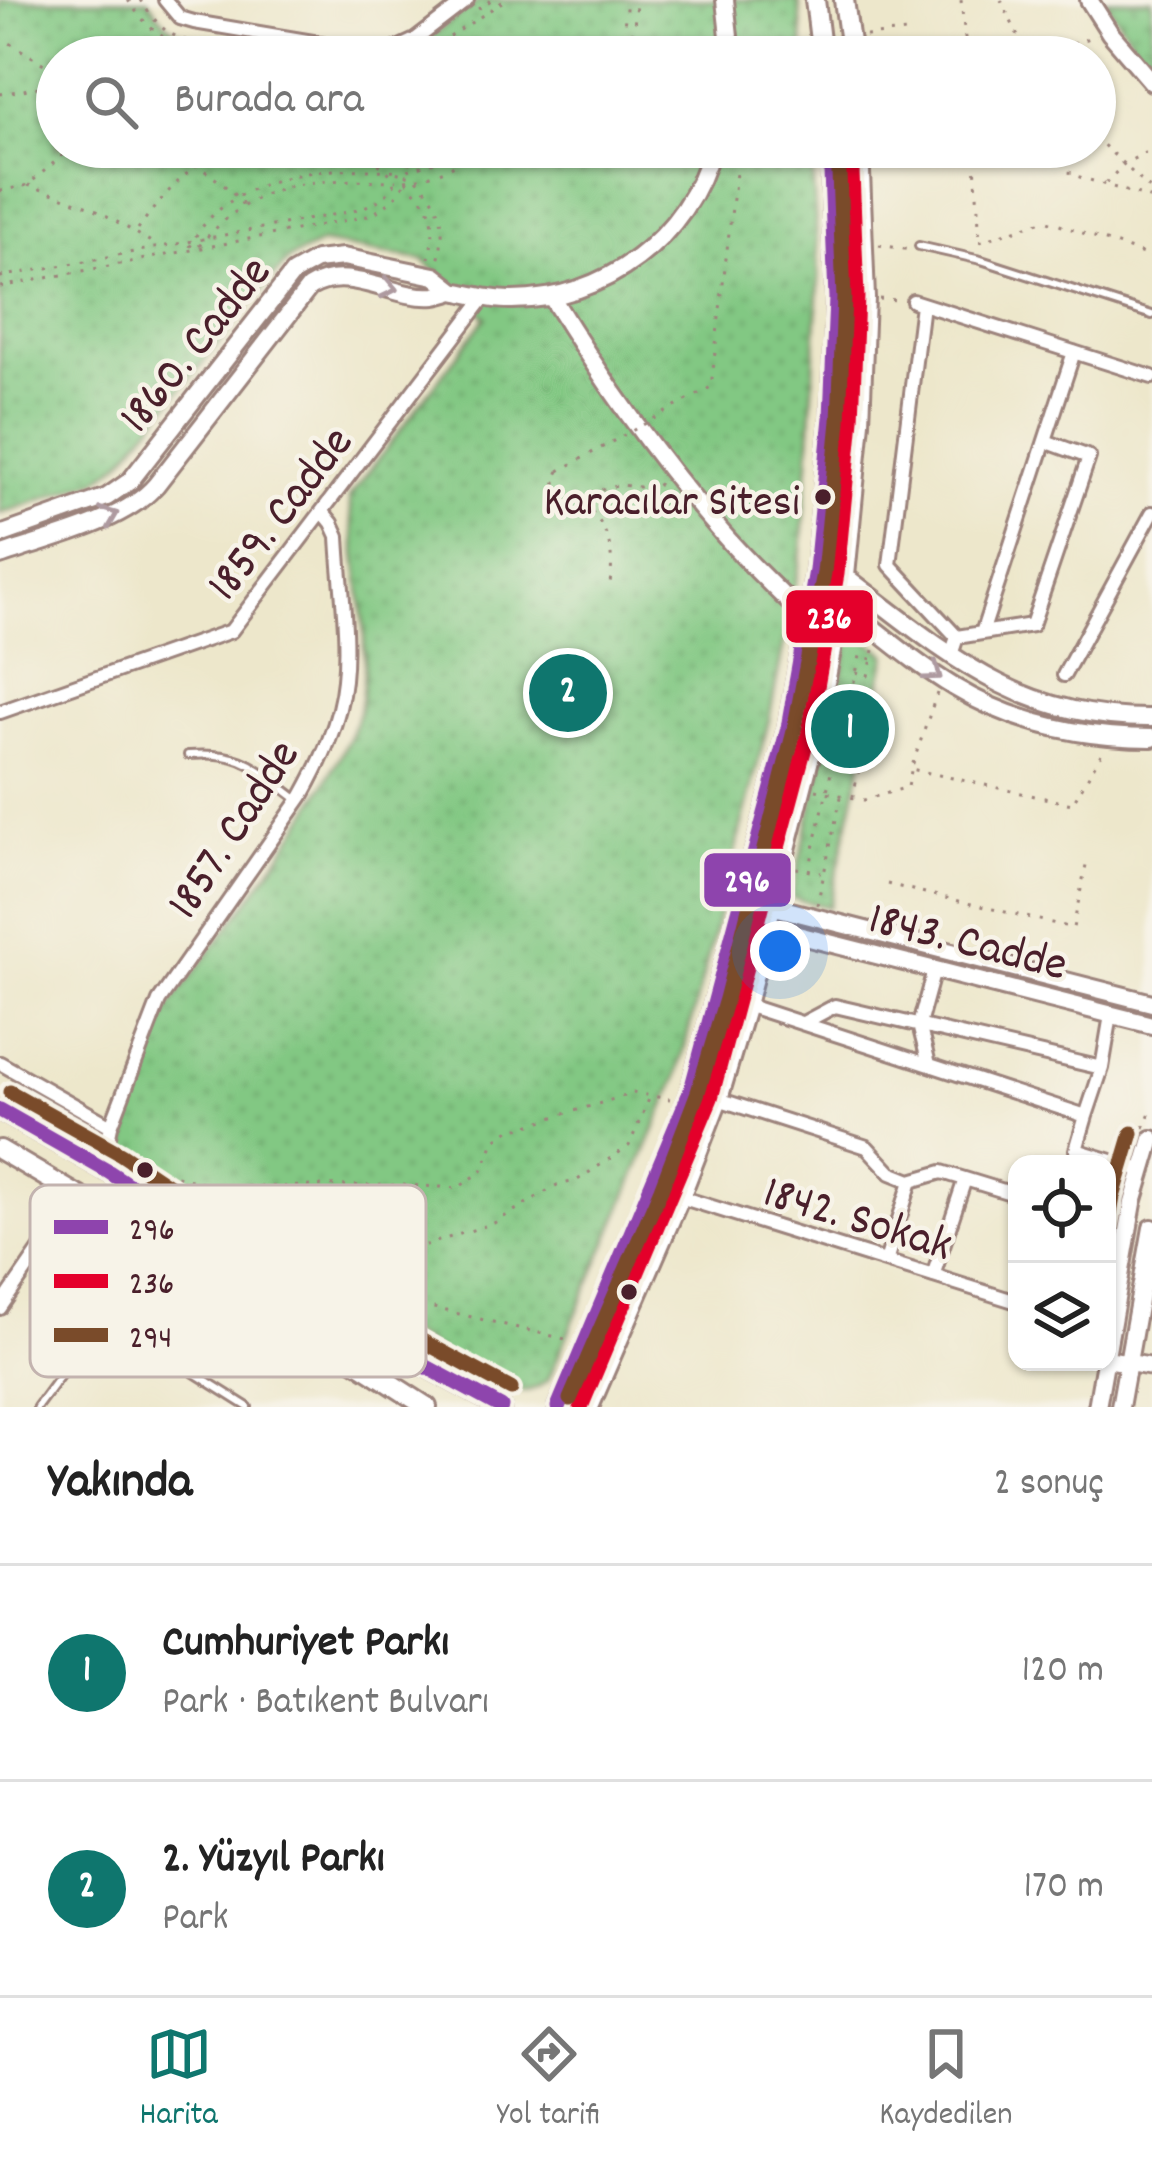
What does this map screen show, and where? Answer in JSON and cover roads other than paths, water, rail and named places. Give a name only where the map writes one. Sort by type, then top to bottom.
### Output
[{"type":"main road","points":[[815,0],[819,36]]},
{"type":"main road","points":[[844,0],[849,36]]},
{"type":"main road","points":[[558,1407],[691,1090],[788,728],[816,570],[831,417],[836,298],[831,168]]},
{"type":"main road","points":[[589,1407],[718,1099],[815,736],[845,576],[860,422],[865,298],[860,168]]},
{"type":"main road","points":[[0,1110],[110,1163],[141,1185]]},
{"type":"main road","points":[[0,1150],[59,1185]]},
{"type":"main road","points":[[426,1367],[500,1407]]},
{"type":"main road","points":[[380,1377],[427,1407]]},
{"type":"street","points":[[165,0],[180,18],[278,36]]},
{"type":"street","points":[[420,36],[466,0]]},
{"type":"street","points":[[725,0],[729,36]]},
{"type":"street","points":[[1089,0],[1113,36]]},
{"type":"street","points":[[1116,40],[1152,82]]},
{"type":"street","name":"1860. Cadde","points":[[0,535],[107,497],[130,481],[300,268],[332,257],[430,275],[454,291],[484,298],[551,296],[609,276],[656,244],[694,198],[705,168]]},
{"type":"street","name":"1860. Cadde","points":[[0,556],[139,503],[309,287],[339,278],[432,297],[454,291]]},
{"type":"street","points":[[551,296],[680,483],[757,572],[808,620]]},
{"type":"street","name":"1859. Cadde","points":[[0,712],[231,631],[484,298]]},
{"type":"street","points":[[1152,377],[917,302],[890,565],[954,646],[990,681],[1048,706],[1109,717],[1152,718]]},
{"type":"street","points":[[982,633],[1074,352]]},
{"type":"street","points":[[954,646],[982,633],[1032,626],[1089,458],[1045,441]]},
{"type":"street","name":"1857. Cadde","points":[[110,1163],[111,1126],[159,1001],[299,800],[335,721],[344,678],[338,536],[322,512]]},
{"type":"street","points":[[1064,675],[1152,513]]},
{"type":"street","points":[[845,576],[954,646]]},
{"type":"street","points":[[860,617],[855,607],[858,600],[874,598]]},
{"type":"street","points":[[841,602],[941,679],[983,702],[1076,734],[1152,739]]},
{"type":"street","name":"1843. Cadde","points":[[772,906],[1152,1004]]},
{"type":"street","name":"1843. Cadde","points":[[766,927],[1152,1025]]},
{"type":"street","points":[[929,1064],[919,1025],[934,970]]},
{"type":"street","points":[[746,1005],[1086,1116]]},
{"type":"street","points":[[805,1022],[835,1006],[1102,1068]]},
{"type":"street","points":[[1111,1015],[1102,1068],[1076,1150],[1142,1170]]},
{"type":"street","points":[[0,1063],[111,1126]]},
{"type":"street","points":[[718,1099],[867,1147],[892,1173],[911,1181],[942,1172],[1008,1192]]},
{"type":"street","points":[[1116,1294],[1133,1204],[1152,1139]]},
{"type":"street","points":[[933,1276],[965,1179]]},
{"type":"street","points":[[886,1262],[911,1181]]},
{"type":"street","name":"1842. Sokak","points":[[680,1197],[1008,1299]]},
{"type":"street","points":[[1120,1407],[1152,1228]]},
{"type":"street","points":[[0,1308],[30,1264]]},
{"type":"street","points":[[1116,1360],[1152,1367]]},
{"type":"street","points":[[1097,1407],[1103,1371]]},
{"type":"lane","points":[[919,249],[980,260],[1152,315]]},
{"type":"lane","points":[[188,755],[236,756],[299,800]]},
{"type":"lane","points":[[37,1407],[59,1377]]},
{"type":"lane","points":[[200,1377],[248,1407]]},
{"type":"place","name":"Karacılar Sitesi","points":[[823,497]]},
{"type":"place","name":"2. Yüzyıl Parkı","points":[[568,693]]},
{"type":"place","name":"Cumhuriyet Parkı","points":[[850,729]]}]
